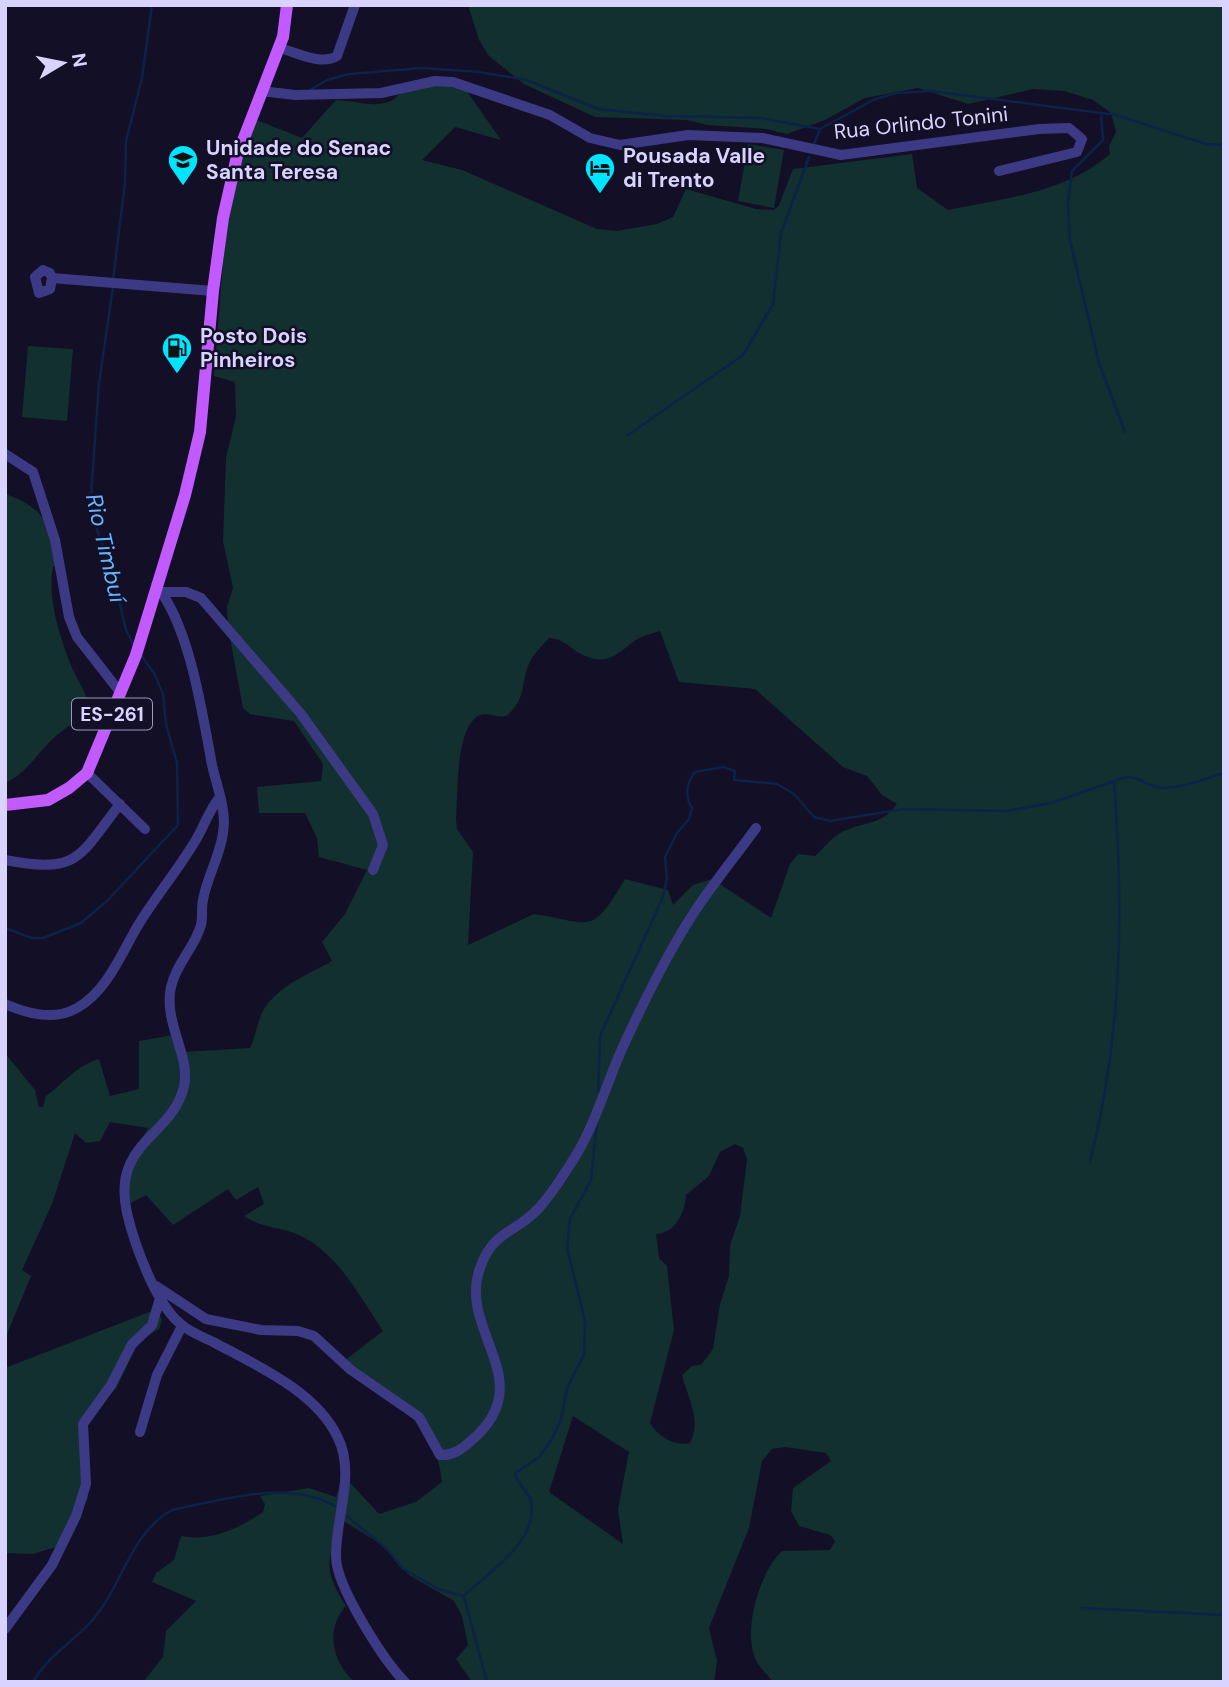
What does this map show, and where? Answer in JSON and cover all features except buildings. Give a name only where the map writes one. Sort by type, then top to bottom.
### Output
[{"type":"main road","name":"ES-261","points":[[5,806],[48,800],[69,789],[87,773],[98,754],[136,655],[159,588],[200,432],[213,291],[237,156],[279,48],[286,22],[287,5]]},
{"type":"street","points":[[279,48],[321,60],[333,59],[338,56],[355,5]]},
{"type":"street","name":"Rua Orlindo Tonini","points":[[261,91],[295,95],[389,93],[435,81],[453,82],[550,115],[590,138],[620,145],[688,135],[762,138],[841,155],[1039,129],[1069,128],[1082,139],[1077,152],[1065,157],[999,171]]},
{"type":"street","points":[[52,278],[213,291]]},
{"type":"street","points":[[5,454],[29,468],[35,478],[55,540],[69,617],[77,637],[120,692]]},
{"type":"street","points":[[159,588],[193,671],[220,797],[224,830],[204,895],[201,927],[170,990],[173,1031],[184,1064],[184,1086],[177,1103],[132,1158],[125,1177],[125,1200],[131,1226],[160,1298],[182,1326],[294,1390],[332,1427],[341,1443],[345,1476],[336,1546],[337,1575],[380,1650],[405,1682]]},
{"type":"street","points":[[159,588],[194,594],[201,598],[334,756],[379,826],[383,845],[373,870]]},
{"type":"street","points":[[87,773],[145,829]]},
{"type":"street","points":[[5,1004],[39,1015],[54,1015],[77,1008],[91,998],[106,980],[220,797]]},
{"type":"street","points":[[5,860],[46,867],[73,861],[120,804]]},
{"type":"street","points":[[154,1283],[206,1319],[261,1330],[298,1331],[314,1336],[351,1370],[419,1417],[440,1455],[451,1454],[463,1447],[491,1421],[500,1398],[500,1374],[479,1310],[477,1290],[484,1258],[501,1234],[536,1211],[577,1153],[627,1038],[681,935],[756,828]]},
{"type":"street","points":[[5,1629],[52,1566],[76,1516],[86,1484],[83,1424],[111,1385],[132,1344],[152,1325],[160,1298]]},
{"type":"street","points":[[140,1432],[157,1375],[182,1326]]},
{"type":"green space","points":[[468,5],[1224,5],[1224,1682],[773,1682],[758,1663],[751,1643],[753,1615],[761,1585],[782,1551],[830,1550],[835,1541],[830,1535],[799,1526],[791,1511],[793,1488],[831,1461],[826,1453],[785,1447],[772,1449],[762,1461],[749,1528],[709,1628],[717,1661],[714,1682],[472,1682],[456,1659],[468,1645],[462,1616],[454,1601],[409,1575],[382,1545],[342,1520],[329,1564],[333,1582],[346,1606],[335,1625],[334,1645],[346,1674],[354,1682],[143,1682],[163,1657],[166,1631],[196,1601],[152,1582],[156,1573],[174,1560],[181,1536],[214,1535],[245,1523],[263,1512],[265,1504],[260,1496],[309,1488],[336,1497],[343,1475],[379,1514],[416,1502],[442,1482],[431,1443],[420,1427],[407,1412],[344,1361],[383,1331],[348,1278],[327,1254],[301,1236],[257,1223],[244,1216],[264,1204],[258,1187],[236,1200],[228,1189],[173,1225],[146,1195],[123,1207],[123,1174],[148,1128],[110,1122],[100,1141],[86,1143],[75,1133],[52,1204],[22,1270],[31,1276],[5,1339],[5,1053],[35,1090],[39,1107],[43,1107],[46,1096],[77,1070],[99,1059],[110,1096],[139,1089],[139,1041],[173,1035],[183,1052],[250,1048],[261,1015],[276,994],[332,961],[322,942],[345,914],[367,870],[319,857],[317,838],[305,813],[259,813],[257,787],[321,781],[323,764],[294,721],[250,714],[243,708],[228,627],[227,607],[233,588],[223,541],[226,458],[236,416],[235,382],[214,376],[229,212],[243,148],[254,119],[302,138],[336,100],[382,104],[397,97],[403,89],[434,80],[466,90],[501,140],[455,127],[422,160],[462,170],[597,229],[617,231],[657,224],[673,217],[686,189],[756,209],[774,210],[779,205],[793,169],[912,154],[917,188],[948,210],[991,202],[1034,192],[1074,178],[1110,154],[1109,146],[1116,132],[1111,113],[1093,100],[1064,91],[1033,89],[968,104],[918,88],[865,98],[825,120],[787,134],[687,120],[595,117],[524,84],[489,56],[479,40]],"holes":[[[660,631],[679,682],[755,689],[843,767],[867,776],[882,795],[897,804],[878,820],[839,833],[815,856],[798,854],[790,864],[771,918],[712,879],[693,885],[673,905],[668,890],[625,879],[604,910],[588,922],[534,914],[468,945],[473,852],[457,829],[456,819],[459,762],[466,733],[472,722],[480,715],[506,716],[513,710],[521,696],[531,660],[549,638],[563,642],[591,658],[604,659],[616,655],[639,638]],[[735,1144],[743,1148],[747,1159],[740,1216],[730,1245],[729,1276],[720,1304],[713,1349],[701,1365],[692,1366],[682,1375],[693,1409],[695,1426],[690,1443],[685,1444],[662,1436],[650,1423],[674,1330],[667,1266],[659,1258],[656,1234],[669,1230],[678,1221],[686,1195],[709,1176],[720,1152]],[[573,1416],[629,1452],[618,1509],[623,1544],[549,1492]]]},
{"type":"green space","points":[[748,144],[784,150],[774,208],[738,201]]},
{"type":"green space","points":[[28,346],[73,349],[67,421],[22,417]]},
{"type":"green space","points":[[5,494],[29,505],[37,512],[53,538],[60,563],[53,567],[53,605],[63,644],[86,696],[89,713],[54,737],[22,772],[5,783]]},
{"type":"green space","points":[[157,1309],[162,1320],[159,1329],[138,1342],[117,1387],[92,1416],[86,1429],[88,1498],[66,1544],[33,1554],[5,1553],[5,1368]]},
{"type":"waterway","name":"Rio Timbuí","points":[[113,280],[125,183],[126,141],[142,78],[152,5]]},
{"type":"waterway","points":[[310,90],[327,80],[349,74],[422,68],[479,72],[527,80],[598,109],[665,116],[760,118],[820,129],[875,99],[897,93],[931,91],[1116,115],[1206,144],[1224,145]]},
{"type":"waterway","points":[[1101,113],[1103,140],[1072,171],[1068,202],[1070,240],[1099,363],[1125,432]]},
{"type":"waterway","points":[[814,144],[820,129]]},
{"type":"waterway","points":[[628,435],[743,355],[773,304],[781,233],[809,157]]},
{"type":"waterway","name":"Rio Timbuí","points":[[113,287],[99,383],[90,510],[113,574],[126,630],[134,646]]},
{"type":"waterway","name":"Rio Timbuí","points":[[5,928],[32,938],[43,938],[81,923],[107,901],[178,825],[177,763],[166,724],[163,694],[154,673],[140,654]]},
{"type":"waterway","points":[[598,1091],[600,1036],[663,897],[667,879],[665,857],[677,833],[689,819],[692,808],[688,789],[695,772],[723,767],[735,771],[734,780],[777,784],[794,794],[814,817],[830,821],[903,809],[1006,811],[1051,803],[1126,777],[1165,788],[1182,786],[1224,773]]},
{"type":"waterway","points":[[1090,1162],[1109,1068],[1118,974],[1119,878],[1114,782]]},
{"type":"waterway","points":[[464,1596],[510,1554],[527,1529],[531,1516],[531,1501],[515,1473],[538,1458],[552,1439],[561,1420],[567,1388],[584,1355],[585,1321],[567,1248],[570,1219],[591,1180],[597,1122]]},
{"type":"waterway","points":[[33,1682],[52,1658],[90,1623],[111,1594],[145,1533],[172,1510],[233,1497],[276,1493],[316,1498],[335,1506]]},
{"type":"waterway","points":[[347,1516],[388,1550],[402,1568],[438,1589],[464,1596]]},
{"type":"waterway","points":[[464,1597],[487,1682]]},
{"type":"waterway","points":[[1082,1608],[1224,1615]]},
{"type":"place","name":"Unidade do Senac Santa Teresa","points":[[183,187]]},
{"type":"place","name":"Pousada Valle di Trento","points":[[600,195]]},
{"type":"place","name":"Posto Dois Pinheiros","points":[[177,375]]}]
